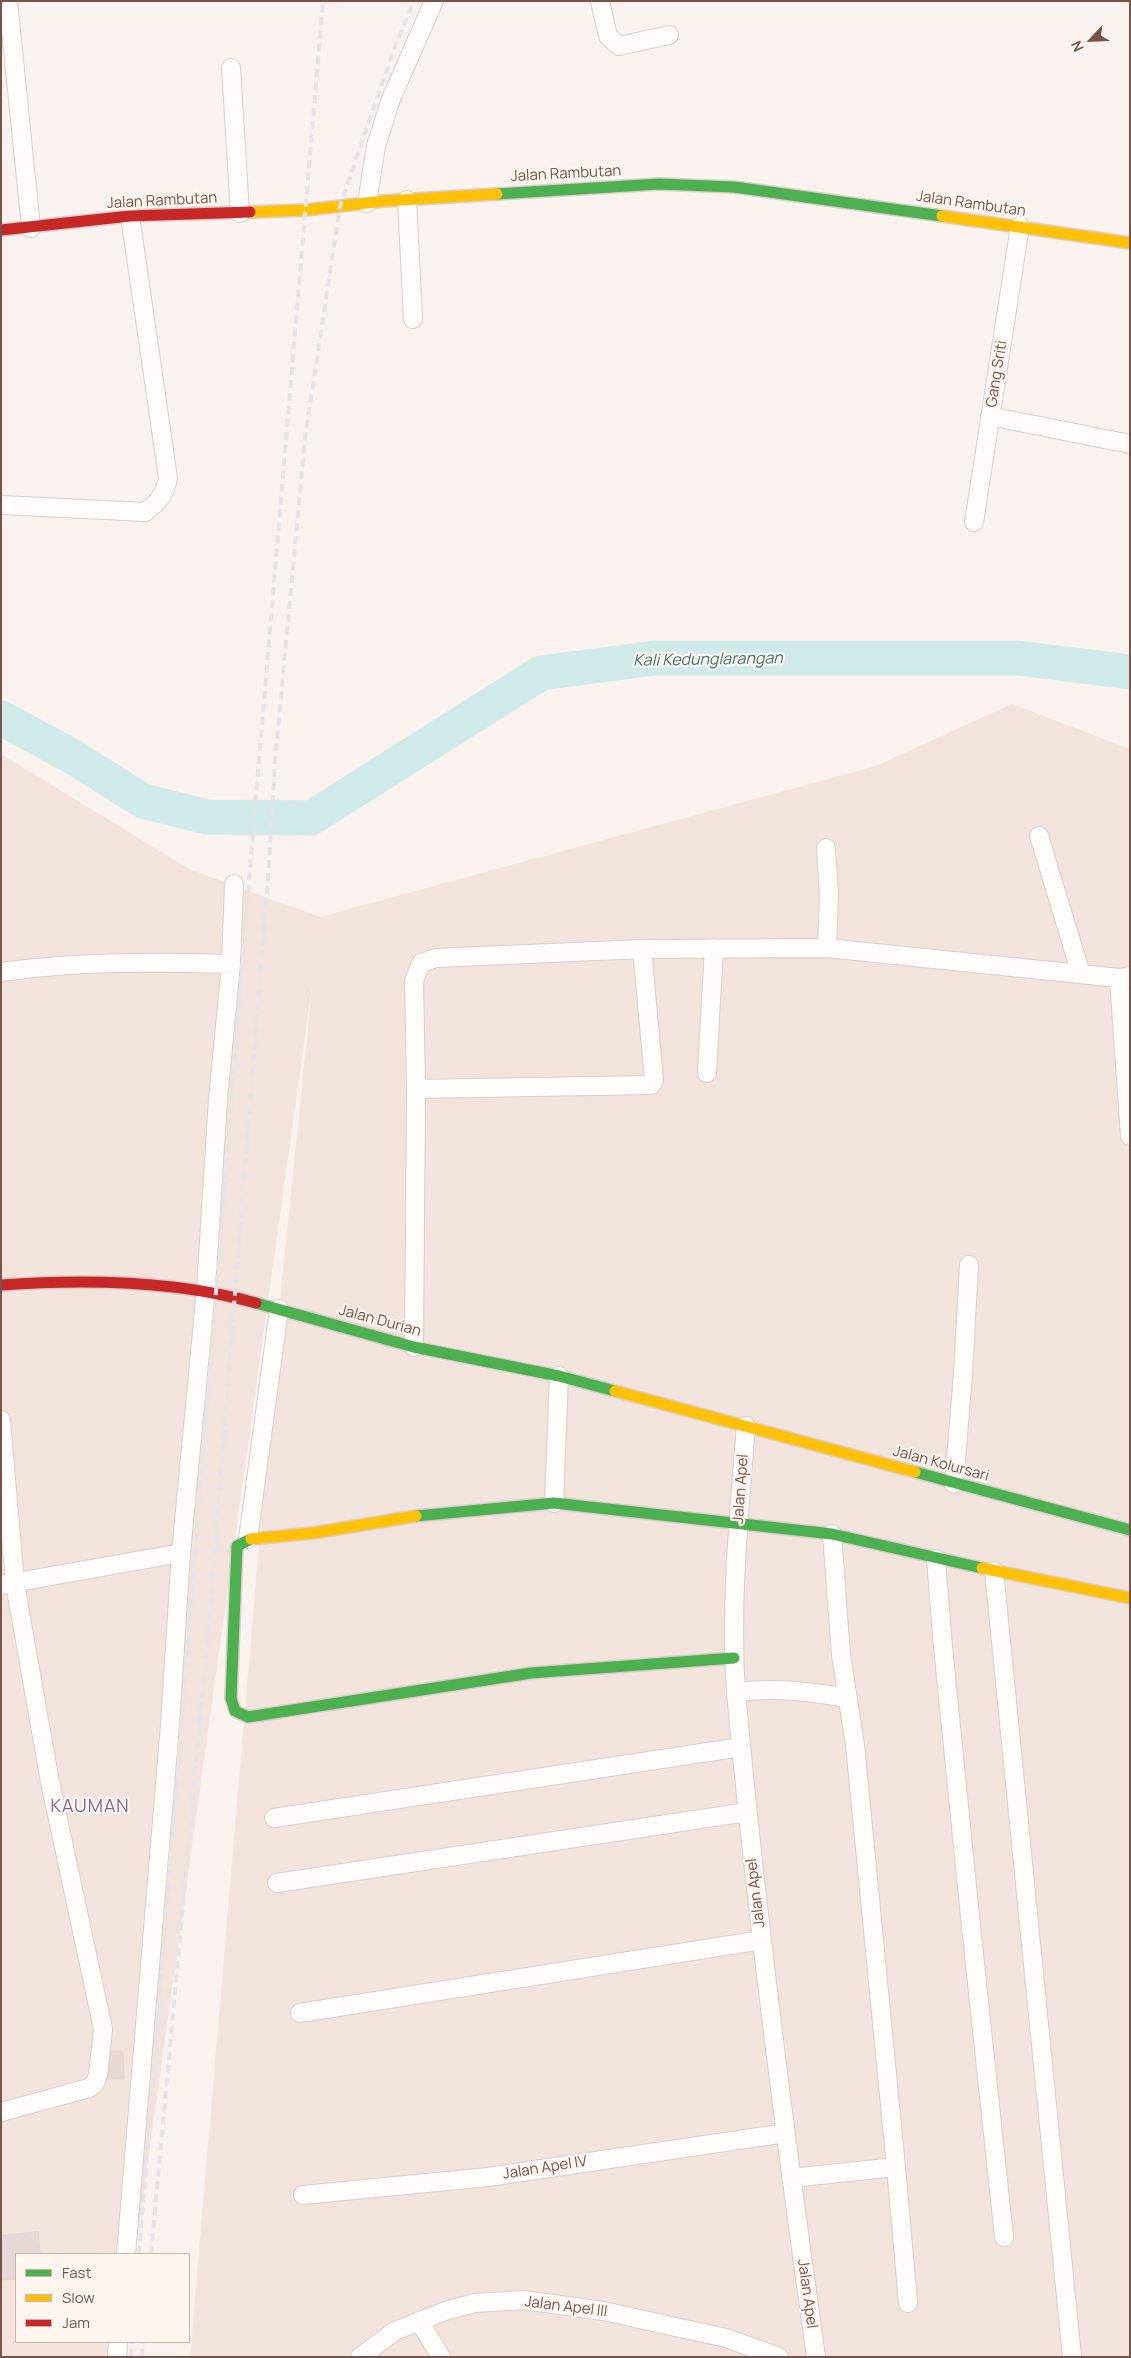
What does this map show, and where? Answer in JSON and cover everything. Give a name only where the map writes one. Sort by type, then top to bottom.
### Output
[{"type":"street","points":[[8,1],[31,228]]},
{"type":"street","points":[[367,203],[376,146],[391,99],[434,1]]},
{"type":"street","points":[[600,1],[608,36],[619,46],[669,34]]},
{"type":"street","points":[[231,68],[240,212]]},
{"type":"street","name":"Jalan Rambutan","points":[[1,230],[130,216],[306,210],[407,200],[658,184],[734,187],[1130,243]]},
{"type":"street","points":[[407,200],[413,319]]},
{"type":"street","points":[[1,504],[145,512],[158,503],[166,489],[168,478],[130,216]]},
{"type":"street","name":"Gang Sriti","points":[[974,522],[1020,226]]},
{"type":"street","points":[[990,416],[1130,444]]},
{"type":"street","points":[[1039,836],[1081,974]]},
{"type":"street","points":[[826,848],[829,895],[826,948]]},
{"type":"street","points":[[126,2253],[170,1725],[181,1553],[206,1290],[218,1099],[231,964],[234,884]]},
{"type":"street","points":[[707,1073],[714,948]]},
{"type":"street","points":[[414,1347],[416,1089],[414,980],[421,963],[436,958],[642,949],[826,948],[1124,977],[1130,1136]]},
{"type":"street","points":[[416,1089],[651,1085],[654,1080],[642,949]]},
{"type":"street","points":[[1,972],[34,967],[128,961],[231,964]]},
{"type":"street","points":[[954,1484],[969,1266]]},
{"type":"street","name":"Jalan Durian","points":[[1,1285],[57,1281],[111,1282],[206,1290],[414,1347],[746,1426]]},
{"type":"street","points":[[248,1539],[279,1309]]},
{"type":"street","points":[[554,1503],[559,1382]]},
{"type":"street","points":[[1,1420],[8,1584],[103,2029],[98,2075],[95,2083],[89,2088],[1,2112]]},
{"type":"street","name":"Jalan Kolursari","points":[[746,1426],[954,1484],[1130,1530]]},
{"type":"street","name":"Jalan Apel","points":[[746,1426],[739,1516],[734,1658],[736,1692],[747,1812],[762,1940],[791,2178],[816,2357]]},
{"type":"street","points":[[734,1658],[531,1673],[248,1717],[235,1711],[231,1698],[237,1546],[248,1539],[313,1533],[432,1514],[554,1503],[739,1516],[832,1534],[936,1559],[1130,1598]]},
{"type":"street","points":[[832,1534],[842,1655],[855,1745],[908,2303]]},
{"type":"street","points":[[8,1584],[181,1553]]},
{"type":"street","points":[[936,1559],[972,1936],[1004,2237]]},
{"type":"street","points":[[994,1571],[1072,2357]]},
{"type":"street","points":[[736,1692],[778,1689],[847,1698]]},
{"type":"street","points":[[274,1818],[741,1747]]},
{"type":"street","points":[[277,1883],[747,1812]]},
{"type":"street","points":[[300,2013],[762,1940]]},
{"type":"street","name":"Jalan Apel IV","points":[[303,2195],[488,2177],[786,2133]]},
{"type":"street","points":[[791,2178],[896,2167]]},
{"type":"street","name":"Jalan Apel III","points":[[360,2357],[395,2331],[419,2321],[474,2303],[524,2300],[604,2311],[726,2338],[779,2357]]},
{"type":"street","points":[[419,2321],[441,2357]]},
{"type":"street","points":[[117,2357],[118,2343]]},
{"type":"shaded area","points":[[1012,704],[1130,749],[1130,2357],[190,2357],[279,1309],[313,979],[135,2253],[15,2253],[15,2343],[123,2343],[121,2357],[1,2357],[1,754],[189,869],[320,917],[876,766]]},
{"type":"building","points":[[111,2051],[123,2051],[124,2079],[108,2079]]},
{"type":"building","points":[[38,2232],[40,2253],[15,2253],[15,2279],[1,2280],[1,2236]]},
{"type":"waterway","name":"Kali Kedunglarangan","points":[[1,718],[73,757],[143,801],[207,817],[311,818],[541,673],[655,658],[1018,658],[1130,672]]},
{"type":"railway","points":[[139,2253],[249,879],[323,1]]},
{"type":"railway","points":[[151,2253],[209,1621],[268,879],[275,762],[305,438],[340,206],[395,46],[414,1]]},
{"type":"railway","points":[[131,2357],[132,2343]]},
{"type":"railway","points":[[142,2357],[143,2343]]},
{"type":"traffic: fast","points":[[497,194],[659,184],[734,187],[942,216]]},
{"type":"traffic: fast","points":[[256,1303],[414,1347],[559,1376],[615,1391]]},
{"type":"traffic: fast","points":[[915,1472],[1130,1530]]},
{"type":"traffic: fast","points":[[416,1516],[554,1503],[832,1534],[982,1568]]},
{"type":"traffic: fast","points":[[251,1539],[237,1546],[231,1698],[235,1711],[248,1717],[531,1673],[734,1658]]},
{"type":"traffic: slow","points":[[250,212],[306,210],[384,201],[497,194]]},
{"type":"traffic: slow","points":[[942,216],[1130,243]]},
{"type":"traffic: slow","points":[[615,1391],[915,1472]]},
{"type":"traffic: slow","points":[[251,1539],[313,1533],[416,1516]]},
{"type":"traffic: slow","points":[[982,1568],[1130,1598]]},
{"type":"traffic: jam","points":[[1,230],[130,216],[250,212]]},
{"type":"traffic: jam","points":[[1,1285],[65,1282],[129,1283],[225,1295],[256,1303]]},
{"type":"district","name":"KAUMAN","points":[[90,1807]]}]
